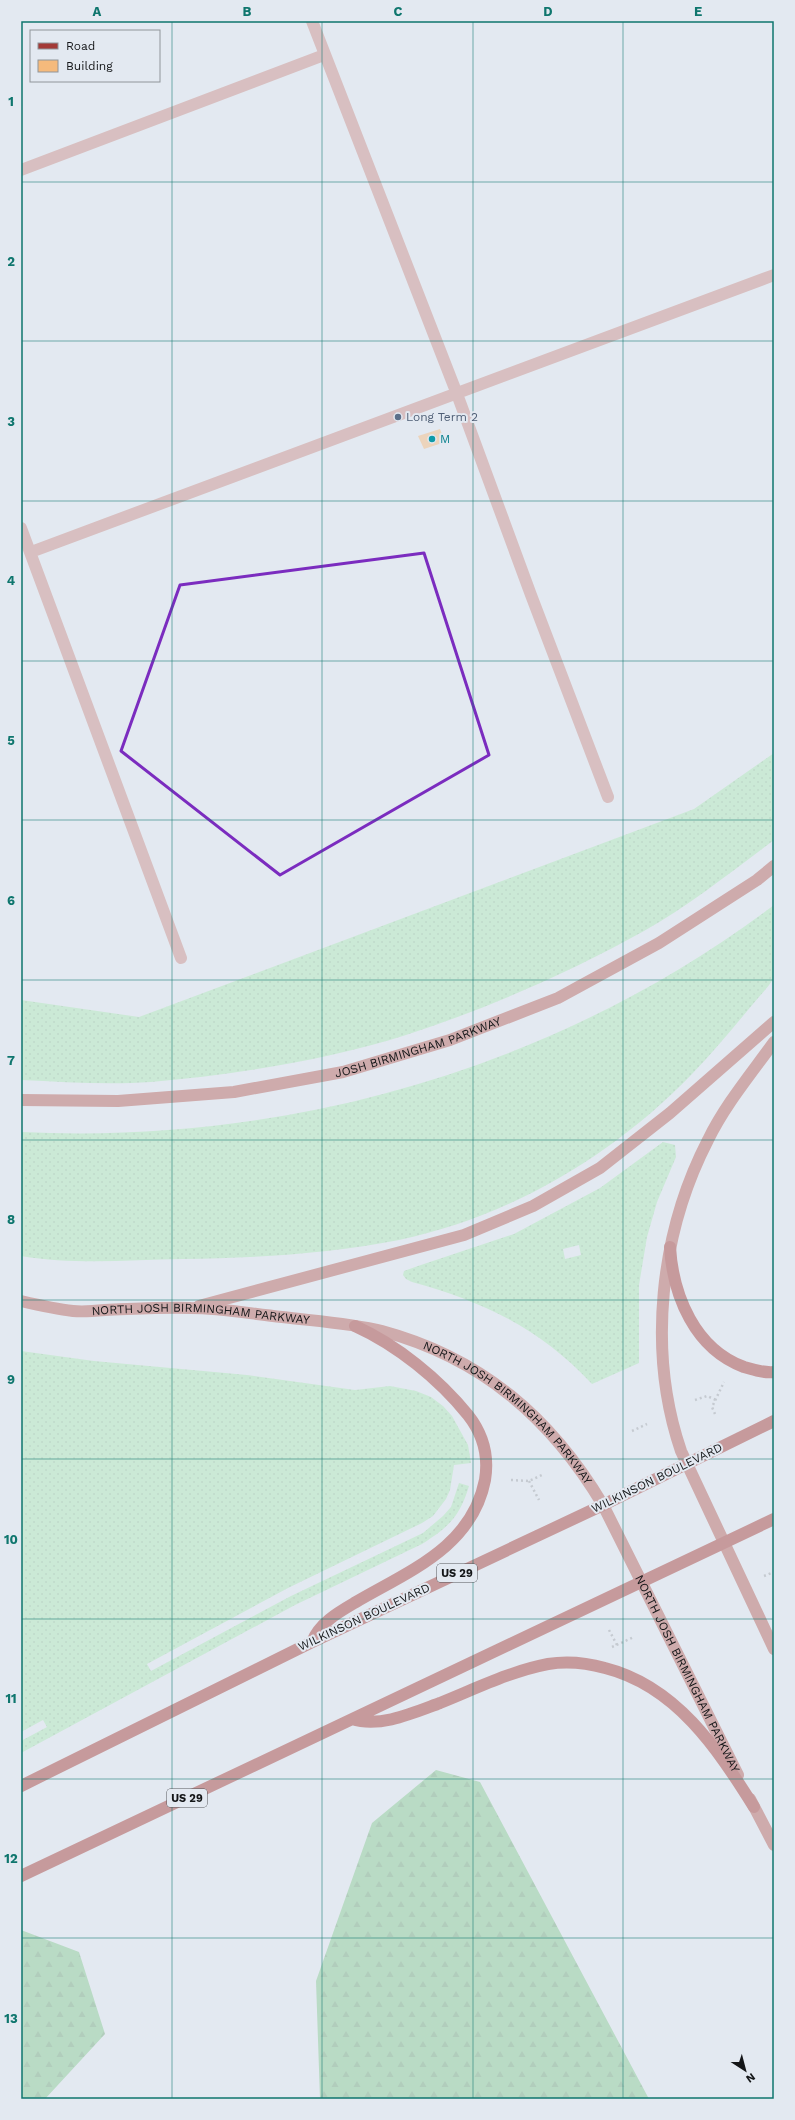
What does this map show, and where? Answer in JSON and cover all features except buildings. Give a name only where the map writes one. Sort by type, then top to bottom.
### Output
[{"type":"main road","name":"JOSH BIRMINGHAM PARKWAY","points":[[21,1100],[118,1101],[234,1092],[343,1072],[450,1040],[558,998],[659,943],[757,880],[774,866]]},
{"type":"main road","points":[[192,1308],[464,1235],[533,1206],[600,1168],[670,1113],[774,1022]]},
{"type":"main road","points":[[774,1042],[721,1116],[708,1139],[681,1204],[670,1247],[663,1305],[664,1374],[675,1434],[686,1465],[774,1649]]},
{"type":"main road","points":[[670,1247],[673,1275],[682,1303],[698,1333],[707,1344],[733,1363],[758,1371],[774,1372]]},
{"type":"main road","name":"NORTH JOSH BIRMINGHAM PARKWAY","points":[[21,1301],[74,1311],[192,1308],[355,1326],[412,1341],[446,1354],[508,1393],[533,1414],[565,1448],[583,1471],[603,1505],[774,1846]]},
{"type":"main road","points":[[312,1642],[315,1635],[332,1617],[432,1557],[460,1533],[478,1505],[485,1476],[486,1454],[479,1431],[460,1405],[438,1384],[392,1347],[371,1333],[355,1326]]},
{"type":"main road","name":"WILKINSON BOULEVARD","points":[[21,1786],[312,1642],[603,1505],[774,1421]]},
{"type":"main road","name":"US 29","points":[[21,1876],[558,1620],[641,1583],[774,1519]]},
{"type":"main road","points":[[352,1719],[363,1722],[395,1718],[426,1709],[512,1674],[535,1667],[566,1663],[595,1665],[638,1680],[666,1697],[682,1710],[721,1757],[754,1807]]},
{"type":"lane","points":[[312,21],[457,394],[531,595],[608,797]]},
{"type":"lane","points":[[21,170],[324,55]]},
{"type":"lane","points":[[31,552],[774,276]]},
{"type":"lane","points":[[21,528],[181,958]]},
{"type":"path","points":[[715,1414],[712,1407],[724,1381]]},
{"type":"path","points":[[695,1400],[707,1396],[716,1400]]},
{"type":"path","points":[[632,1431],[647,1424]]},
{"type":"path","points":[[511,1480],[529,1481],[542,1475]]},
{"type":"path","points":[[529,1481],[539,1500]]},
{"type":"path","points":[[761,1578],[774,1572]]},
{"type":"path","points":[[609,1630],[617,1645]]},
{"type":"path","points":[[607,1650],[634,1637]]},
{"type":"highlighted area","points":[[424,553],[489,755],[280,875],[121,751],[180,585]]},
{"type":"green space","points":[[774,753],[774,840],[661,921],[586,961],[528,989],[437,1025],[376,1044],[313,1059],[247,1071],[135,1083],[21,1080],[21,1000],[139,1017],[694,809]]},
{"type":"green space","points":[[774,905],[775,955],[773,979],[708,1057],[662,1103],[629,1131],[558,1179],[520,1199],[481,1216],[440,1230],[399,1240],[345,1249],[237,1258],[102,1261],[41,1259],[21,1256],[21,1132],[121,1133],[221,1125],[320,1109],[417,1084],[511,1052],[603,1011],[691,962]]},
{"type":"green space","points":[[663,1142],[675,1145],[676,1157],[657,1202],[647,1237],[639,1285],[639,1363],[592,1384],[572,1364],[531,1332],[487,1308],[463,1298],[412,1282],[406,1279],[403,1275],[404,1271],[514,1234],[600,1188]],"holes":[[[579,1245],[581,1255],[565,1259],[563,1249]]]},
{"type":"green space","points":[[21,1351],[94,1361],[247,1375],[355,1390],[390,1386],[416,1391],[431,1397],[443,1406],[452,1416],[468,1445],[471,1463],[454,1465],[450,1490],[446,1499],[433,1516],[422,1523],[288,1588],[147,1664],[151,1671],[291,1596],[423,1533],[451,1507],[459,1483],[469,1486],[466,1496],[452,1520],[439,1532],[422,1544],[295,1605],[21,1753],[21,1741],[47,1727],[43,1720],[21,1732]]},
{"type":"green space","points":[[436,1770],[480,1782],[649,2099],[320,2099],[316,1981],[372,1823]]},
{"type":"green space","points":[[21,1930],[79,1952],[105,2034],[45,2099],[21,2099]]},
{"type":"place","name":"Long Term 2","points":[[398,417]]},
{"type":"place","name":"M","points":[[432,439]]}]
